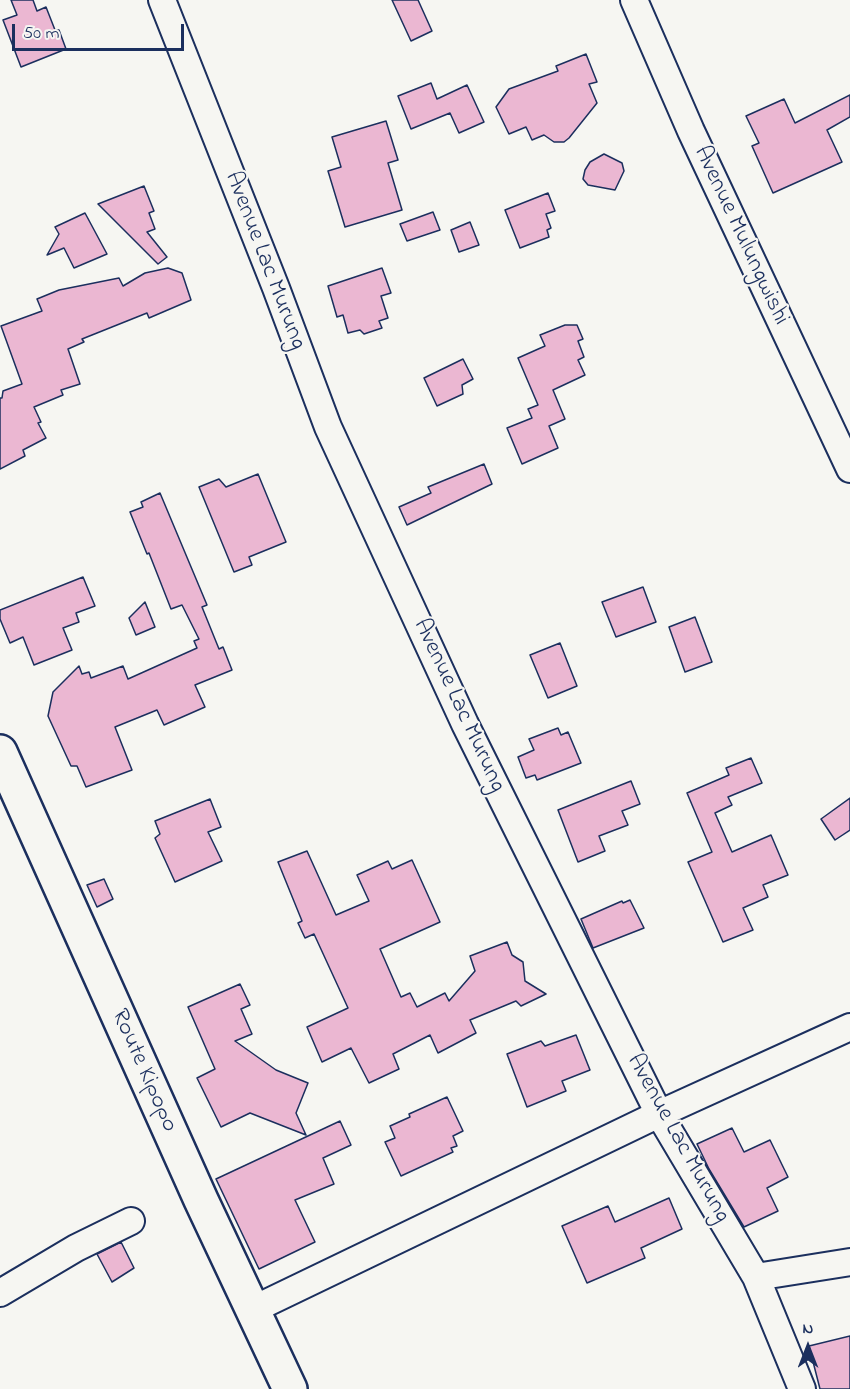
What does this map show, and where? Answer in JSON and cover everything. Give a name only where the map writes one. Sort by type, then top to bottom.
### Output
[{"type":"main road","name":"Route Kipopo","points":[[0,752],[196,1190],[290,1389]]},
{"type":"street","name":"Avenue Lac Murung","points":[[162,0],[276,288],[328,427],[465,724],[659,1114],[756,1277],[802,1389]]},
{"type":"street","name":"Avenue Mulungwishi","points":[[634,0],[691,131],[850,469]]},
{"type":"street","points":[[252,1310],[659,1114],[850,1027]]},
{"type":"street","points":[[0,1293],[76,1248],[131,1221]]},
{"type":"street","points":[[756,1277],[850,1262]]},
{"type":"building","points":[[11,0],[33,0],[37,11],[46,7],[55,30],[59,30],[66,49],[21,67],[3,20],[17,15]]},
{"type":"building","points":[[392,0],[418,0],[432,31],[411,41]]},
{"type":"building","points":[[586,54],[597,82],[589,84],[597,103],[569,138],[564,142],[554,142],[544,135],[532,140],[526,127],[509,134],[496,107],[509,89],[558,71],[556,66]]},
{"type":"building","points":[[431,83],[437,99],[467,85],[484,122],[459,133],[450,113],[411,129],[398,96]]},
{"type":"building","points":[[850,95],[850,117],[827,130],[842,162],[773,193],[752,146],[759,143],[746,116],[784,99],[795,123]]},
{"type":"building","points":[[386,121],[398,160],[388,163],[402,210],[345,227],[328,171],[341,167],[332,137]]},
{"type":"building","points":[[604,154],[622,163],[624,171],[615,190],[588,185],[583,179],[590,162]]},
{"type":"building","points":[[144,186],[154,211],[149,213],[155,229],[147,232],[167,257],[158,264],[98,204]]},
{"type":"building","points":[[548,193],[555,211],[546,214],[551,228],[547,230],[549,237],[520,248],[505,210]]},
{"type":"building","points":[[433,212],[440,230],[407,241],[400,224]]},
{"type":"building","points":[[85,213],[107,254],[74,268],[64,248],[47,255],[59,234],[55,227]]},
{"type":"building","points":[[470,222],[479,245],[459,252],[451,230]]},
{"type":"building","points":[[168,268],[182,273],[191,300],[149,318],[147,313],[82,339],[84,342],[68,349],[80,384],[61,390],[63,395],[34,407],[41,422],[38,423],[46,438],[23,450],[25,456],[0,469],[0,398],[2,398],[3,391],[22,384],[1,326],[42,311],[37,299],[59,290],[119,278],[123,286],[145,273]]},
{"type":"building","points":[[382,268],[391,293],[381,296],[388,318],[379,321],[382,328],[364,334],[360,330],[348,333],[343,315],[337,317],[328,286]]},
{"type":"building","points":[[565,325],[577,325],[583,339],[578,341],[584,357],[578,360],[585,375],[553,390],[565,419],[549,426],[558,448],[522,464],[507,428],[532,418],[528,409],[538,405],[518,358],[545,346],[540,335]]},
{"type":"building","points":[[463,359],[473,379],[462,385],[463,394],[437,406],[424,378]]},
{"type":"building","points":[[484,464],[492,484],[407,525],[399,507],[431,493],[428,487]]},
{"type":"building","points":[[258,474],[286,542],[249,557],[252,565],[234,572],[199,487],[219,479],[226,487]]},
{"type":"building","points":[[160,493],[207,605],[202,607],[219,649],[223,647],[232,670],[195,685],[205,707],[164,725],[157,710],[115,727],[132,770],[86,787],[77,766],[71,766],[48,716],[53,692],[79,666],[82,674],[89,672],[91,678],[123,666],[128,679],[197,648],[194,641],[199,639],[182,605],[171,609],[130,512],[143,507],[141,502]]},
{"type":"building","points":[[83,577],[95,606],[76,613],[79,622],[63,628],[72,650],[34,665],[23,637],[10,643],[0,619],[0,610]]},
{"type":"building","points":[[643,587],[656,622],[616,637],[602,602]]},
{"type":"building","points":[[145,602],[155,627],[136,635],[129,618]]},
{"type":"building","points":[[695,617],[712,662],[685,672],[669,627]]},
{"type":"building","points":[[560,643],[577,686],[548,698],[530,655]]},
{"type":"building","points":[[558,728],[561,735],[568,732],[581,763],[537,780],[535,775],[526,778],[518,757],[534,750],[529,739]]},
{"type":"building","points":[[751,758],[762,783],[728,797],[732,805],[715,813],[732,852],[771,835],[788,875],[763,885],[768,897],[743,908],[753,930],[723,942],[688,862],[712,852],[687,793],[729,775],[726,768]]},
{"type":"building","points":[[631,781],[640,804],[622,811],[628,825],[599,836],[605,851],[578,862],[558,810]]},
{"type":"building","points":[[850,798],[850,830],[835,840],[821,819]]},
{"type":"building","points":[[210,799],[221,827],[208,832],[222,861],[175,882],[155,838],[160,834],[155,821]]},
{"type":"building","points":[[307,851],[336,915],[369,901],[357,875],[388,861],[392,869],[412,860],[440,922],[380,949],[401,997],[410,993],[417,1007],[445,993],[449,1001],[475,971],[470,956],[507,942],[512,955],[523,962],[525,981],[546,994],[521,1006],[516,1001],[470,1020],[476,1033],[438,1053],[430,1035],[393,1054],[399,1069],[369,1083],[351,1048],[322,1062],[307,1027],[348,1008],[314,934],[305,938],[298,923],[302,921],[278,862]]},
{"type":"building","points":[[104,879],[113,899],[97,907],[87,885]]},
{"type":"building","points":[[630,900],[644,928],[593,948],[581,919],[622,901],[623,903]]},
{"type":"building","points":[[240,984],[250,1005],[241,1009],[252,1034],[235,1041],[276,1070],[308,1083],[296,1113],[306,1135],[250,1113],[221,1127],[197,1078],[215,1069],[188,1007]]},
{"type":"building","points":[[576,1035],[590,1070],[562,1081],[566,1091],[527,1107],[507,1054],[541,1041],[545,1046]]},
{"type":"building","points":[[447,1097],[463,1131],[453,1136],[457,1146],[451,1148],[453,1152],[401,1176],[385,1142],[395,1138],[390,1126],[410,1117],[409,1114]]},
{"type":"building","points":[[340,1121],[351,1145],[323,1158],[334,1184],[295,1200],[315,1242],[259,1269],[216,1179]]},
{"type":"building","points":[[732,1128],[744,1152],[770,1140],[788,1177],[767,1188],[778,1211],[744,1227],[709,1169],[697,1144]]},
{"type":"building","points":[[669,1198],[682,1229],[641,1248],[645,1258],[587,1283],[562,1226],[608,1206],[615,1222]]},
{"type":"building","points":[[121,1242],[134,1268],[112,1282],[97,1254]]},
{"type":"building","points":[[850,1336],[850,1389],[820,1389],[809,1346]]}]
